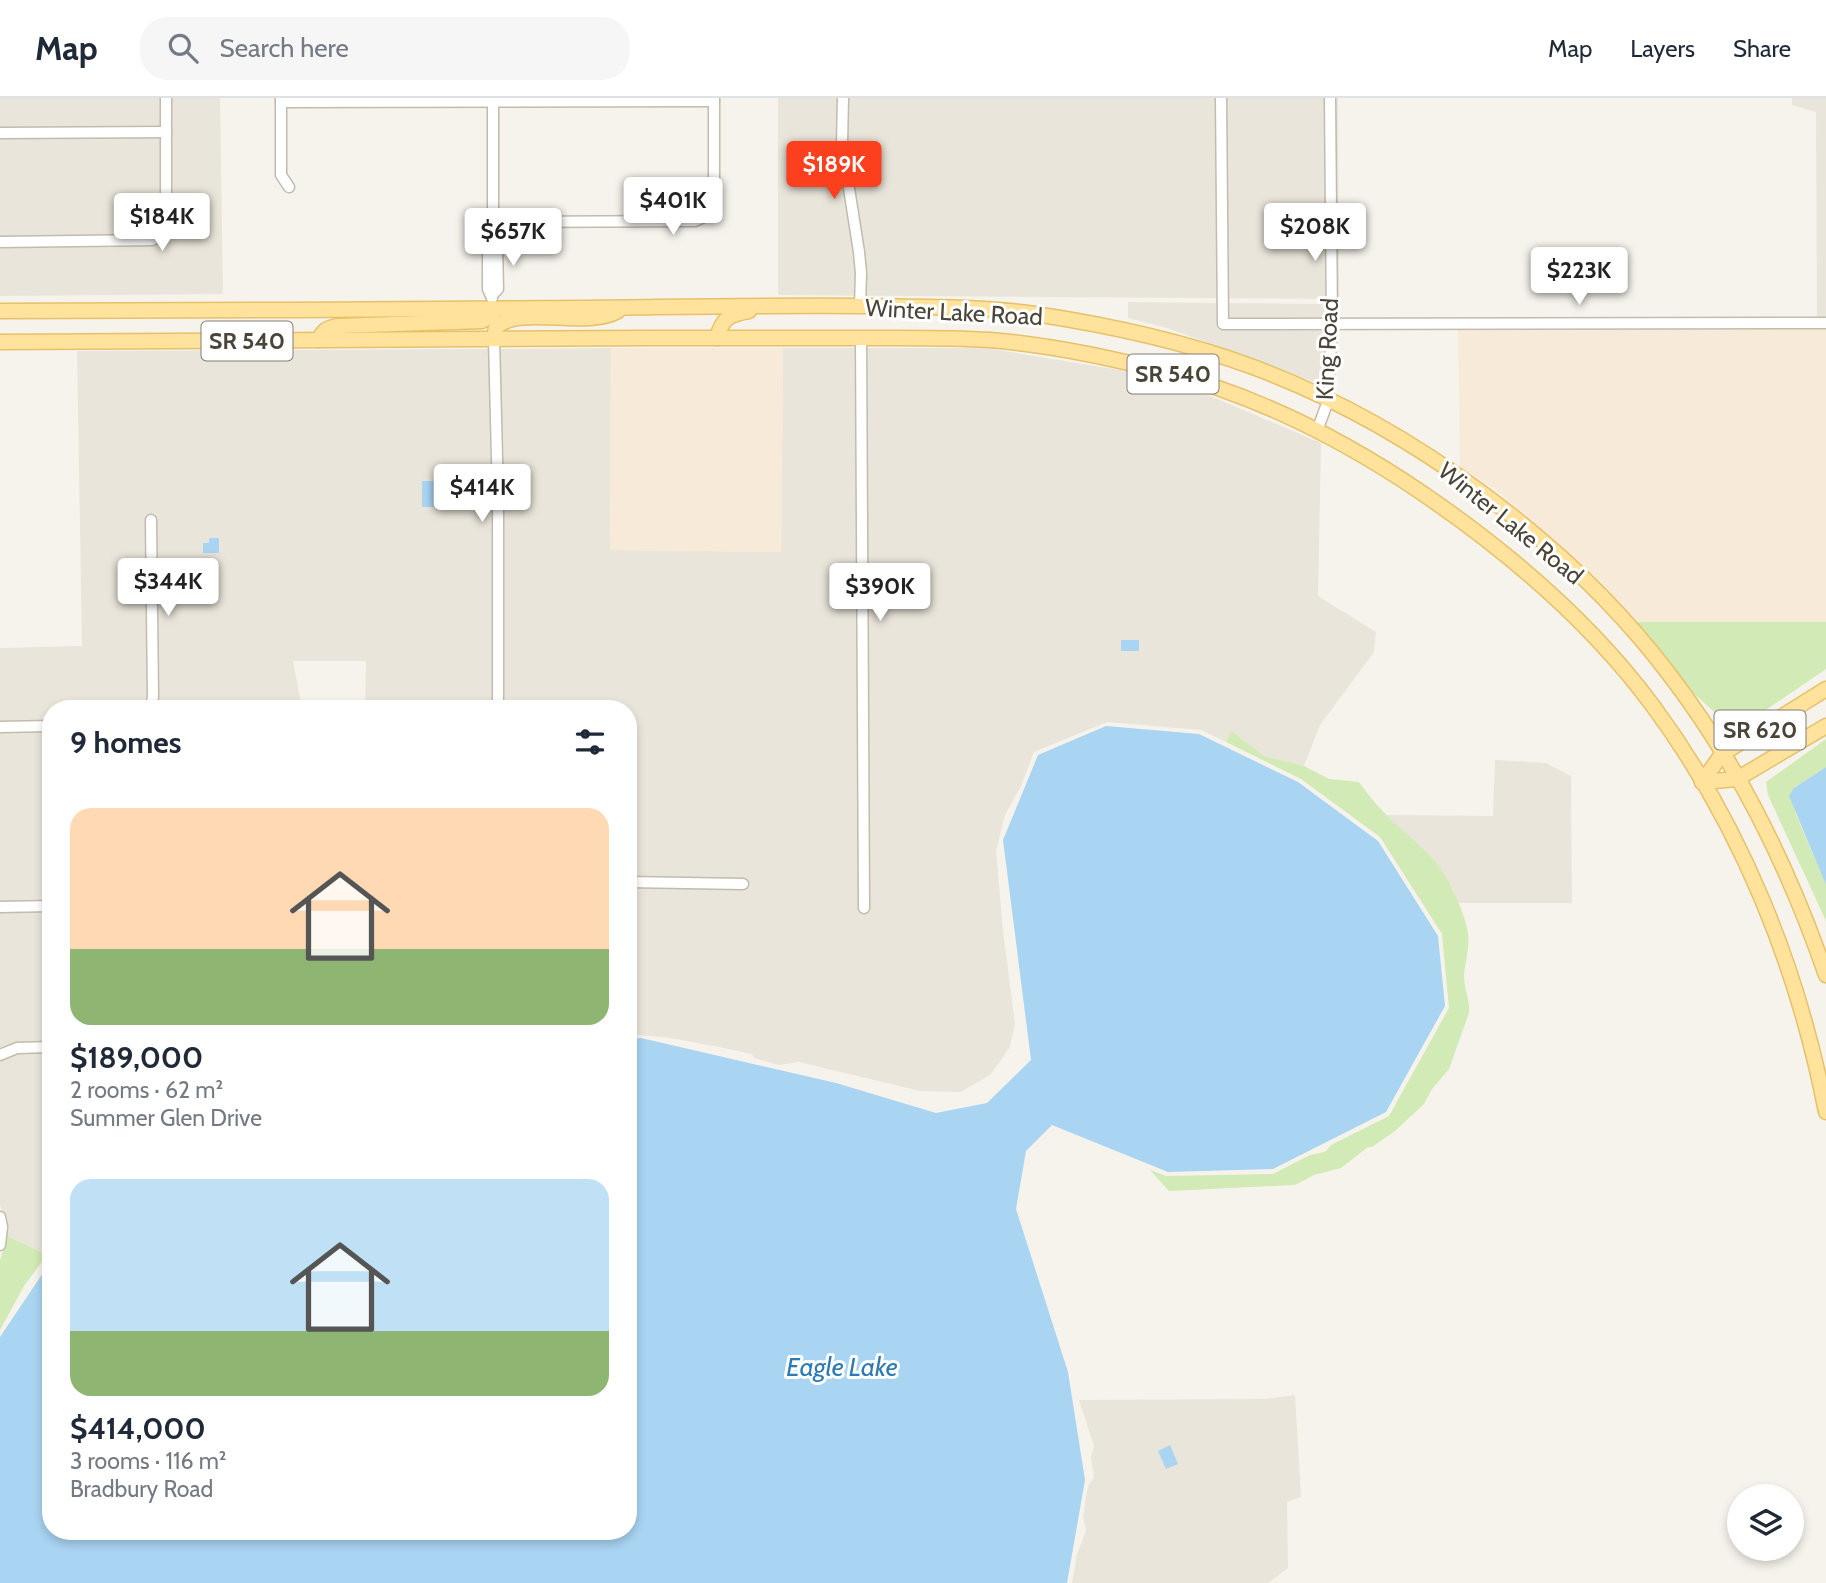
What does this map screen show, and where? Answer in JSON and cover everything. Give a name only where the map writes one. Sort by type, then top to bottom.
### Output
[{"type":"main road","name":"Winter Lake Road","points":[[0,312],[492,301],[627,307],[935,307],[1031,314],[1181,344],[1250,366],[1328,401],[1434,461],[1500,507],[1561,558],[1618,615],[1670,675],[1737,779]]},
{"type":"main road","points":[[319,340],[322,332],[329,327],[482,321],[492,315],[492,301]]},
{"type":"main road","points":[[717,338],[721,324],[734,313],[821,306]]},
{"type":"main road","points":[[494,339],[496,327],[512,319],[601,318],[627,307]]},
{"type":"main road","name":"Winter Lake Road","points":[[0,342],[717,338],[990,340],[1081,353],[1194,380],[1249,400],[1317,431],[1382,467],[1456,516],[1505,553],[1594,636],[1634,682],[1670,731],[1702,782]]},
{"type":"main road","name":"SR 620","points":[[1702,782],[1722,754],[1826,689]]},
{"type":"main road","name":"SR 620","points":[[1702,782],[1737,779],[1826,726]]},
{"type":"main road","name":"SR 540","points":[[1737,779],[1766,830],[1809,926],[1826,975]]},
{"type":"main road","name":"SR 540","points":[[1702,782],[1741,855],[1782,949],[1808,1031],[1826,1112]]},
{"type":"street","points":[[0,242],[152,240],[162,235],[166,226],[166,98]]},
{"type":"street","points":[[843,98],[842,145],[859,252],[860,306]]},
{"type":"street","points":[[1222,98],[1223,324],[1826,323]]},
{"type":"street","name":"King Road","points":[[1317,431],[1328,401],[1332,323],[1330,98]]},
{"type":"street","points":[[289,187],[281,175],[281,100],[494,102],[714,99],[714,203],[708,215],[695,221],[493,222]]},
{"type":"street","points":[[492,301],[498,289],[498,244],[493,237],[494,102]]},
{"type":"street","points":[[0,133],[166,132]]},
{"type":"street","points":[[861,338],[864,908]]},
{"type":"street","points":[[494,339],[498,498],[498,700]]},
{"type":"street","points":[[151,520],[152,700]]},
{"type":"street","points":[[0,727],[42,726]]},
{"type":"street","points":[[637,882],[743,884]]},
{"type":"street","points":[[0,907],[42,906]]},
{"type":"street","points":[[0,1055],[17,1048],[42,1047]]},
{"type":"street","points":[[0,1217],[0,1245]]},
{"type":"shaded area","points":[[0,98],[220,98],[223,294],[0,296]]},
{"type":"shaded area","points":[[778,98],[1338,98],[1339,299],[778,295]]},
{"type":"shaded area","points":[[1792,98],[1826,98],[1826,317],[1817,317],[1816,112],[1792,105]]},
{"type":"shaded area","points":[[1128,302],[1218,303],[1218,329],[1327,329],[1324,338],[1323,385],[1167,328],[1128,318]]},
{"type":"shaded area","points":[[1227,303],[1326,304],[1327,318],[1227,319]]},
{"type":"shaded area","points":[[1458,328],[1826,328],[1826,622],[1636,622],[1563,547],[1495,489],[1460,467]]},
{"type":"shaded area","points":[[611,348],[610,550],[781,552],[783,348],[856,348],[860,913],[869,912],[865,348],[986,348],[1168,378],[1321,443],[1318,596],[1376,632],[1374,652],[1320,725],[1304,766],[1264,756],[1231,732],[1226,742],[1201,730],[1107,722],[1034,752],[1021,786],[1005,815],[996,850],[1015,1024],[1010,1047],[991,1074],[961,1092],[920,1091],[799,1062],[779,1065],[754,1058],[752,1054],[724,1048],[637,1035],[637,887],[747,890],[748,879],[637,877],[637,700],[503,700],[499,349]]},
{"type":"shaded area","points":[[611,348],[783,348],[781,552],[610,550]]},
{"type":"shaded area","points":[[489,349],[493,498],[493,700],[365,700],[366,661],[293,661],[300,700],[157,700],[155,514],[146,515],[147,700],[42,700],[42,721],[0,722],[0,648],[82,646],[77,351]]},
{"type":"shaded area","points":[[0,732],[42,732],[42,901],[0,901]]},
{"type":"shaded area","points":[[1495,760],[1546,763],[1571,776],[1572,903],[1458,903],[1453,889],[1385,815],[1493,816]]},
{"type":"shaded area","points":[[0,912],[42,912],[42,1042],[17,1043],[0,1049]]},
{"type":"shaded area","points":[[42,1053],[42,1253],[7,1236],[0,1205],[0,1062],[18,1054]]},
{"type":"shaded area","points":[[1295,1395],[1301,1497],[1287,1502],[1288,1568],[1268,1583],[1072,1583],[1077,1554],[1086,1531],[1083,1516],[1088,1486],[1094,1477],[1091,1457],[1094,1446],[1079,1400],[1267,1399]]},
{"type":"green space","points":[[1636,622],[1826,622],[1826,669],[1735,731],[1690,690]]},
{"type":"green space","points":[[1231,731],[1264,756],[1304,766],[1329,779],[1359,782],[1384,812],[1436,863],[1454,892],[1468,933],[1464,976],[1469,1013],[1449,1069],[1432,1089],[1424,1104],[1395,1131],[1341,1168],[1314,1175],[1295,1185],[1169,1191],[1150,1170],[1166,1176],[1273,1174],[1310,1155],[1325,1152],[1331,1145],[1389,1116],[1449,1008],[1442,934],[1380,837],[1301,779],[1226,742]]},
{"type":"green space","points":[[1826,739],[1826,767],[1794,788],[1795,812],[1826,885],[1826,921],[1768,795],[1766,782]]},
{"type":"green space","points":[[7,1236],[42,1253],[42,1262],[24,1286],[0,1330],[0,1261]]},
{"type":"water","points":[[422,481],[434,481],[434,507],[422,507]]},
{"type":"water","points":[[209,538],[219,538],[219,553],[203,553],[203,543],[209,543]]},
{"type":"water","points":[[1121,640],[1139,640],[1139,651],[1121,651]]},
{"type":"water","name":"Eagle Lake","points":[[1106,726],[1199,734],[1298,782],[1378,841],[1438,936],[1445,1006],[1386,1112],[1273,1169],[1168,1172],[1052,1125],[1026,1151],[1016,1209],[1068,1372],[1085,1480],[1067,1583],[0,1583],[0,1337],[42,1274],[42,1540],[637,1540],[637,1038],[836,1083],[936,1113],[987,1103],[1031,1060],[1003,840],[1038,755]]},
{"type":"water","points":[[1826,767],[1826,885],[1789,796],[1794,788]]},
{"type":"water","points":[[1170,1445],[1178,1464],[1166,1469],[1158,1451]]}]
